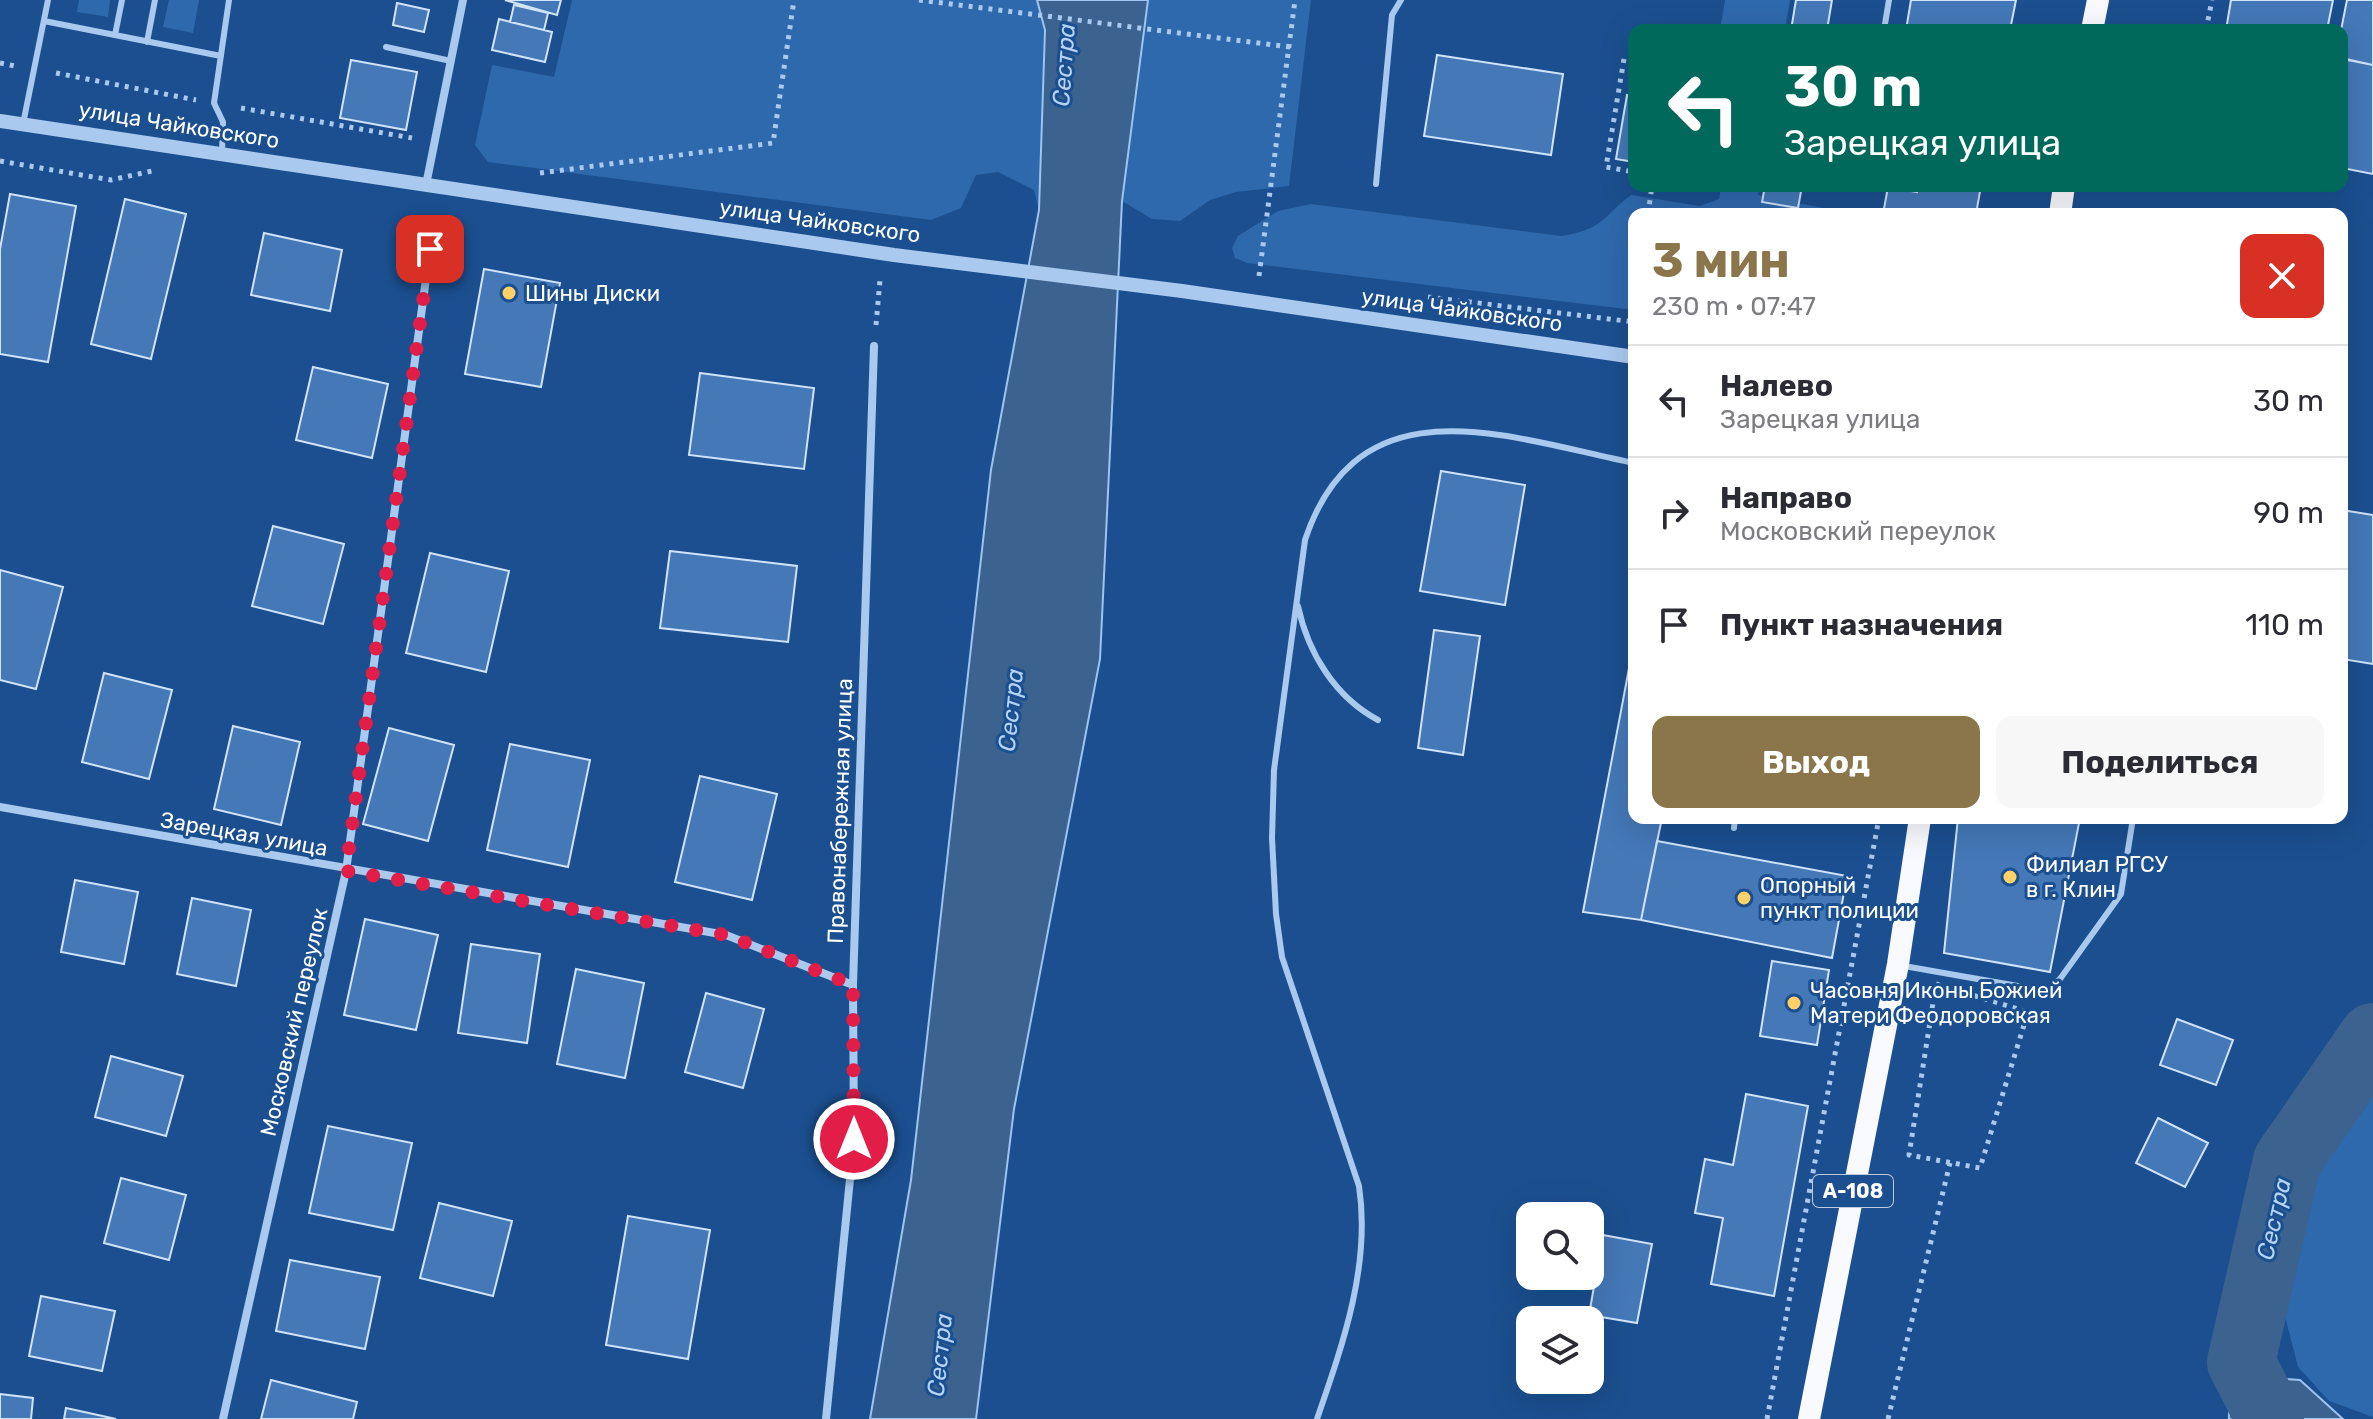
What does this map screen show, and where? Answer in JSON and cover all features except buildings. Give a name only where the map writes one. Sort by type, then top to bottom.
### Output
[{"type":"highway","points":[[2093,24],[2098,0]]},
{"type":"highway","name":"А-108","points":[[1809,1419],[1898,964],[1919,824]]},
{"type":"street","points":[[426,186],[463,0]]},
{"type":"street","name":"улица Чайковского","points":[[0,121],[894,255],[1182,291],[1628,356]]},
{"type":"street","name":"Московский переулок","points":[[223,1419],[346,871],[430,249]]},
{"type":"street","name":"Правонабережная улица","points":[[826,1419],[854,1139],[853,985],[874,346]]},
{"type":"street","name":"Зарецкая улица","points":[[0,807],[346,871],[726,935],[853,985]]},
{"type":"lane","points":[[23,124],[48,0]]},
{"type":"lane","points":[[115,35],[122,0]]},
{"type":"lane","points":[[147,42],[155,0]]},
{"type":"lane","points":[[222,154],[223,122],[214,103],[229,0]]},
{"type":"lane","points":[[1376,184],[1392,15],[1401,0]]},
{"type":"lane","points":[[1885,24],[1889,0]]},
{"type":"lane","points":[[44,21],[221,56]]},
{"type":"lane","points":[[386,47],[451,61]]},
{"type":"lane","points":[[1317,1419],[1336,1365],[1361,1264],[1365,1225],[1359,1186],[1282,957],[1276,914],[1272,838],[1274,770],[1305,540],[1315,511],[1350,464],[1389,440],[1415,432],[1448,430],[1628,462]]},
{"type":"lane","points":[[1297,600],[1303,630],[1326,671],[1360,710],[1378,720]]},
{"type":"lane","points":[[1734,824],[1734,828]]},
{"type":"lane","points":[[1898,964],[2046,991],[2060,979],[2121,894],[2132,824]]},
{"type":"path","points":[[529,175],[773,143],[794,0]]},
{"type":"path","points":[[919,0],[1290,47]]},
{"type":"path","points":[[1275,279],[1259,277],[1295,0]]},
{"type":"path","points":[[2207,24],[2212,0]]},
{"type":"path","points":[[1624,59],[1606,167],[1628,171]]},
{"type":"path","points":[[874,346],[880,275]]},
{"type":"path","points":[[1415,296],[1628,321]]},
{"type":"path","points":[[1767,1419],[1878,824]]},
{"type":"path","points":[[1936,984],[2028,1012],[1980,1168],[1950,1163],[1909,1155],[1936,984]]},
{"type":"path","points":[[1888,1419],[1950,1163]]},
{"type":"shaded area","points":[[79,0],[110,0],[108,17],[77,12]]},
{"type":"shaded area","points":[[169,0],[199,0],[193,33],[163,27]]},
{"type":"shaded area","points":[[572,0],[1037,0],[1045,30],[1039,210],[1034,190],[998,172],[976,175],[961,208],[931,220],[488,162],[475,145],[492,65],[554,77]]},
{"type":"shaded area","points":[[1148,0],[1311,0],[1289,186],[1236,192],[1210,200],[1180,221],[1152,219],[1122,201]]},
{"type":"shaded area","points":[[1725,0],[1790,0],[1786,24],[1721,24]]},
{"type":"shaded area","points":[[1720,192],[1758,192],[1758,195],[1823,208],[1628,208],[1628,309],[1247,263],[1235,258],[1232,248],[1238,236],[1278,211],[1311,204],[1561,236],[1594,226],[1631,195],[1700,206],[1719,199]]},
{"type":"shaded area","points":[[2373,1084],[2373,1417],[2329,1401],[2298,1367],[2281,1300],[2307,1199],[2341,1125]]},
{"type":"water","points":[[1037,0],[1148,0],[1122,201],[1100,659],[1014,1109],[976,1419],[870,1419],[911,1180],[991,470],[1039,210],[1045,30]]},
{"type":"water","points":[[2275,1378],[2300,1380],[2343,1419],[2229,1419],[2232,1402],[2237,1396]]},
{"type":"waterway","name":"Сестра","points":[[2270,1419],[2241,1362],[2287,1161],[2373,1037]]},
{"type":"place","name":"Шины Диски","points":[[509,293]]},
{"type":"place","name":"Филиал РГСУ в г. Клин","points":[[2010,877]]},
{"type":"place","name":"Опорный пункт полиции","points":[[1744,898]]},
{"type":"place","name":"Часовня Иконы Божией Матери Феодоровская","points":[[1794,1003]]},
{"type":"route","points":[[430,249],[346,871],[726,935],[853,985],[854,1139]]}]
